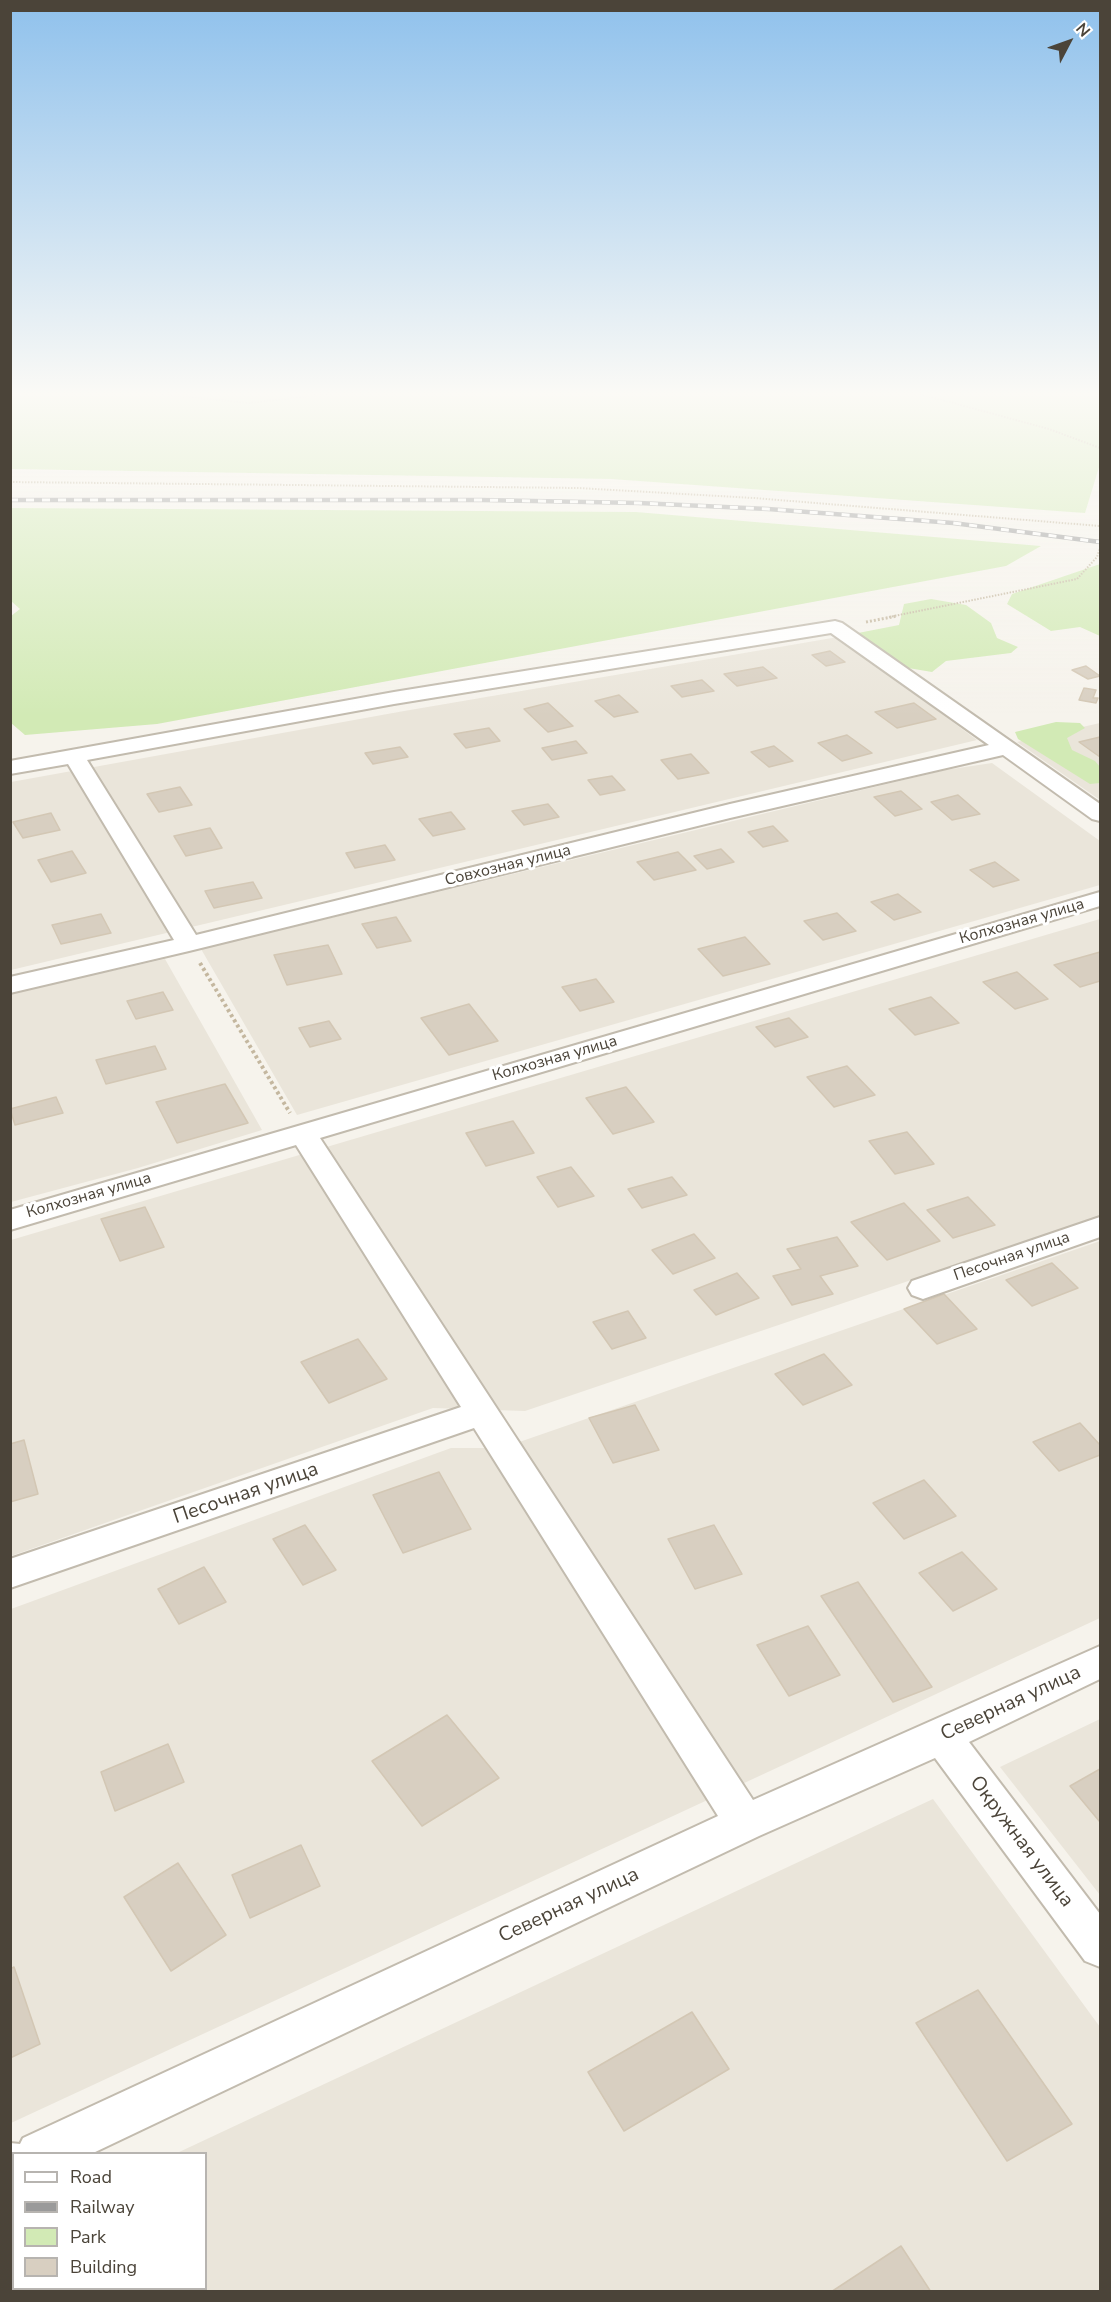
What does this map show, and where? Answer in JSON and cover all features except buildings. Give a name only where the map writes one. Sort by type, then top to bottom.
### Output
[{"type":"street","points":[[10,768],[394,698],[835,627],[1101,814]]},
{"type":"street","name":"Совхозная улица","points":[[10,985],[189,944],[730,811],[1006,748]]},
{"type":"street","points":[[74,756],[189,944]]},
{"type":"street","points":[[1077,798],[1101,789]]},
{"type":"street","name":"Колхозная улица","points":[[10,1220],[1101,899]]},
{"type":"street","points":[[303,1134],[745,1823]]},
{"type":"street","name":"Песочная улица","points":[[923,1288],[1101,1227]]},
{"type":"street","name":"Песочная улица","points":[[10,1574],[482,1413]]},
{"type":"street","name":"Северная улица","points":[[43,2152],[745,1823],[942,1737],[1101,1662]]},
{"type":"street","name":"Окружная улица","points":[[942,1737],[1101,1947]]},
{"type":"path","points":[[795,501],[1101,526]]},
{"type":"path","points":[[835,627],[1077,579],[1097,557],[1101,548]]},
{"type":"path","points":[[189,944],[303,1134]]},
{"type":"shaded area","points":[[838,637],[977,740],[11,970],[11,782],[404,711]]},
{"type":"shaded area","points":[[1100,723],[1100,800],[1017,742]]},
{"type":"shaded area","points":[[992,763],[1100,841],[1100,885],[297,1115],[201,949],[945,770]]},
{"type":"shaded area","points":[[1100,919],[1100,1216],[525,1411],[433,1408],[11,1556],[11,1240]]},
{"type":"shaded area","points":[[165,959],[262,1130],[138,1168],[11,1202],[11,993]]},
{"type":"shaded area","points":[[1100,1241],[1100,1618],[11,2123],[11,1609],[451,1448],[502,1448]]},
{"type":"shaded area","points":[[1100,1719],[1100,1895],[1000,1767]]},
{"type":"shaded area","points":[[933,1799],[1100,2027],[1100,2291],[11,2291],[10,2231],[12,2230],[12,2290],[207,2290],[207,2152],[179,2152]]},
{"type":"green space","points":[[924,501],[1089,501],[1085,513]]},
{"type":"green space","points":[[11,508],[636,512],[1041,546],[1006,566],[157,724],[25,735],[11,723],[11,616],[20,609],[11,601]]},
{"type":"green space","points":[[1100,564],[1100,636],[1080,627],[1051,631],[1007,604],[1012,594]]},
{"type":"green space","points":[[931,599],[966,605],[991,623],[997,638],[1018,647],[1011,653],[946,661],[932,672],[908,668],[858,633],[899,625],[904,604]]},
{"type":"green space","points":[[1056,722],[1080,723],[1085,728],[1067,738],[1072,750],[1095,761],[1100,767],[1100,783],[1090,784],[1018,739],[1015,732]]},
{"type":"railway","points":[[557,501],[768,509],[953,523],[1100,542]]}]
